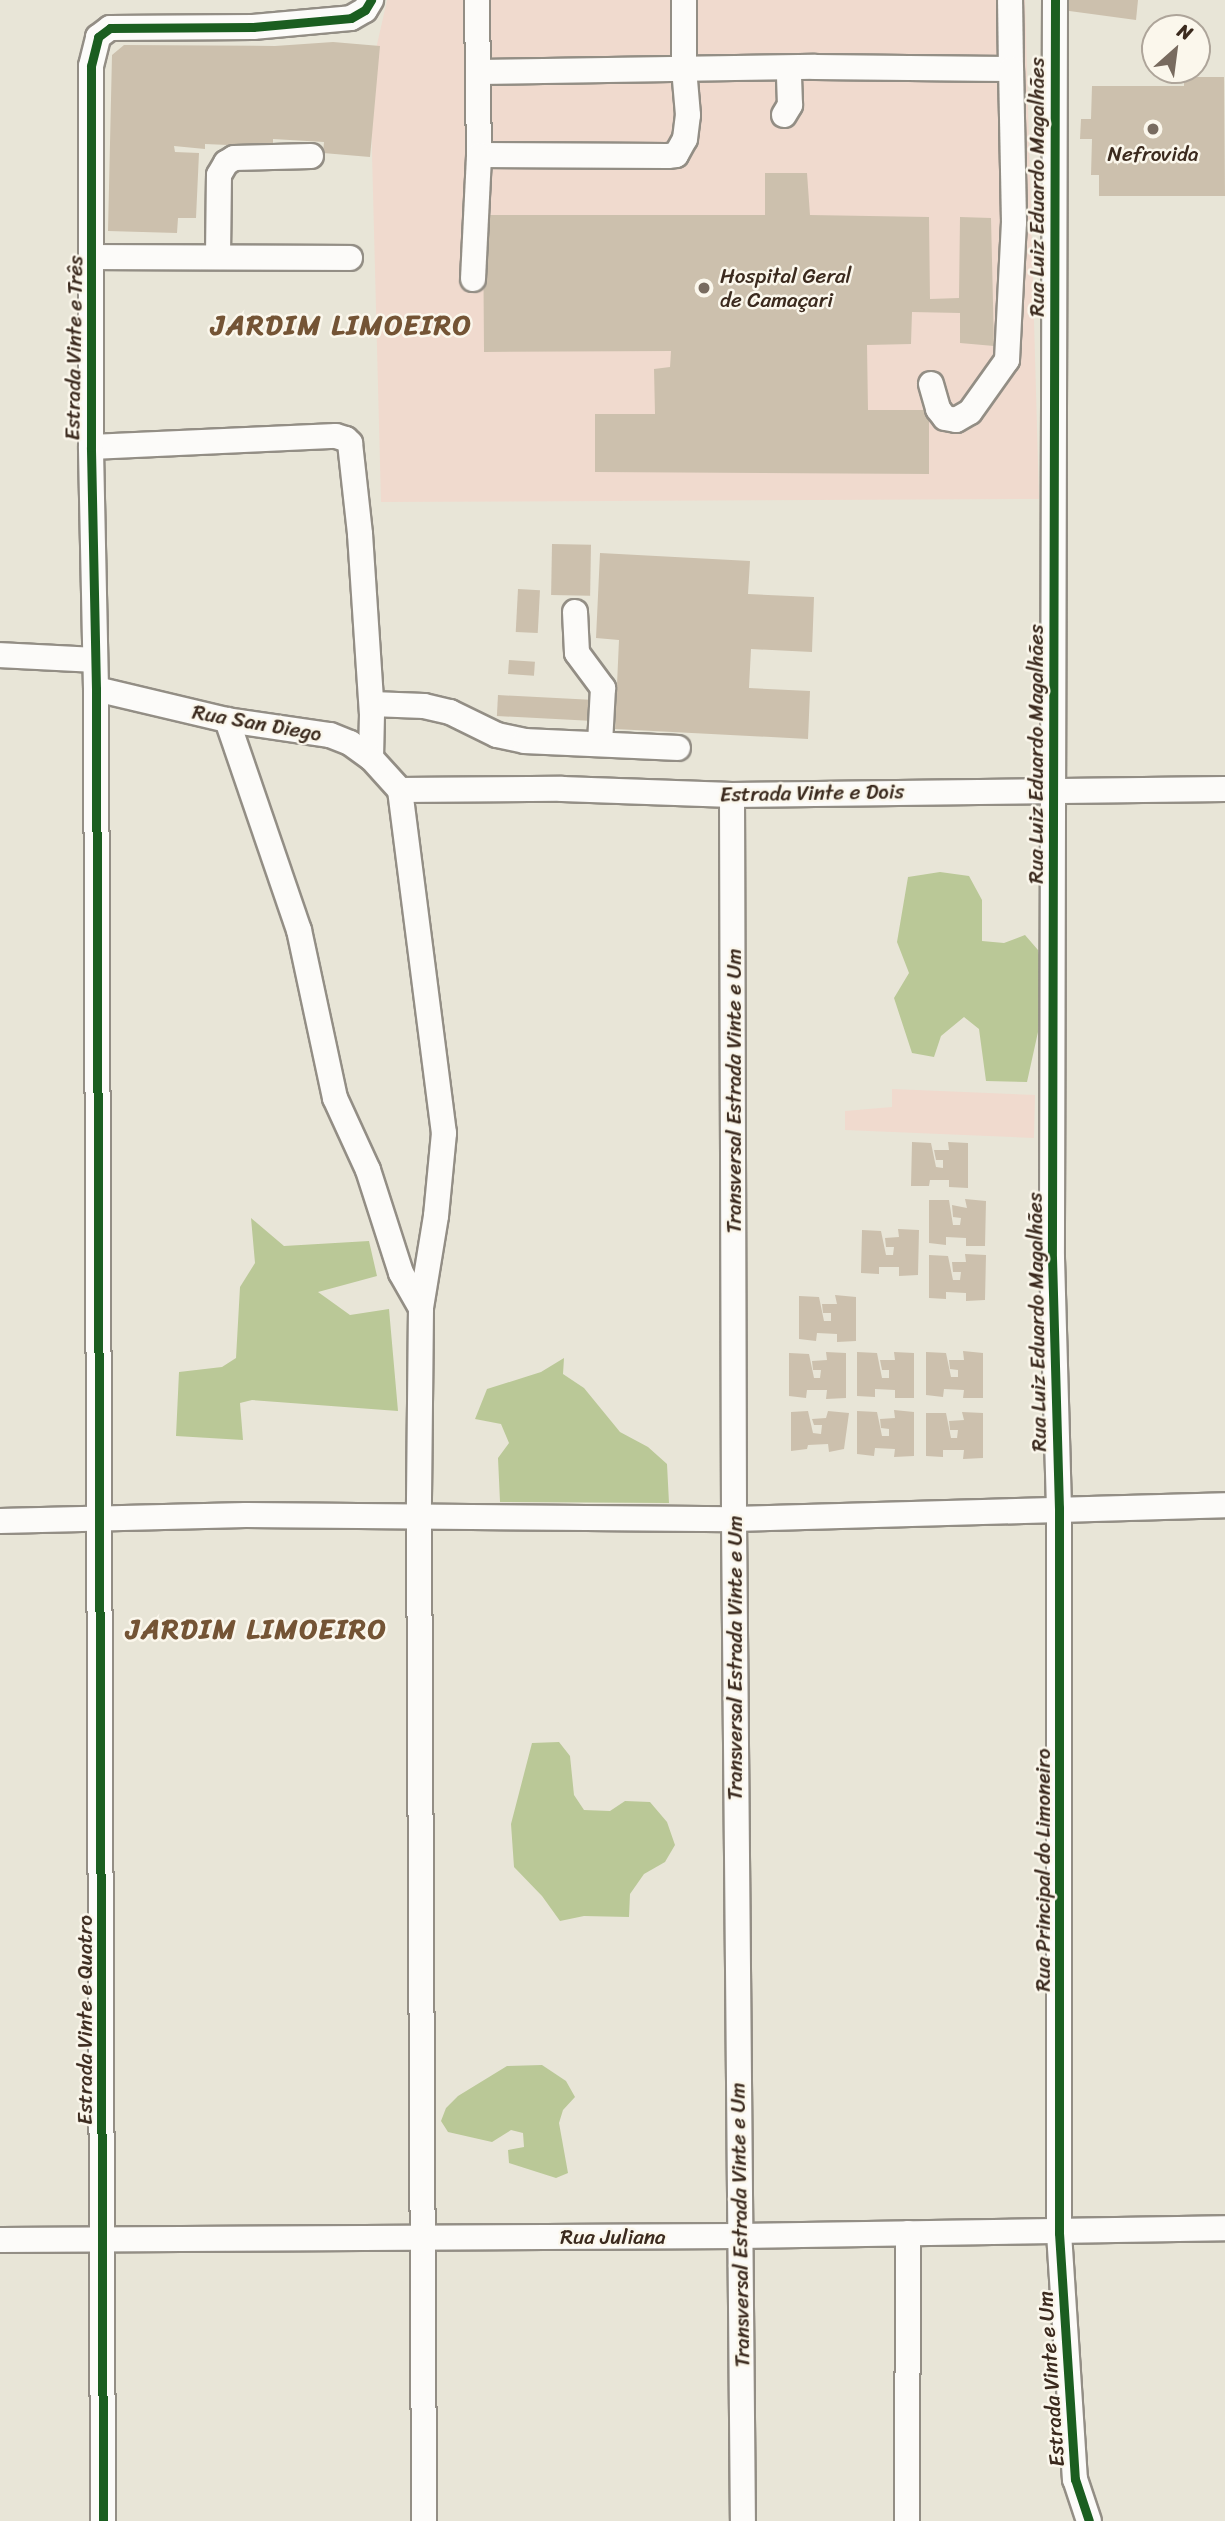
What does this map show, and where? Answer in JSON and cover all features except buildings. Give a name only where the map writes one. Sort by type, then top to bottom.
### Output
[{"type":"street","name":"Estrada Vinte e Três","points":[[96,689],[91,447],[93,257],[89,123],[91,66],[99,37],[110,28],[253,27],[351,18],[365,10],[371,0]]},
{"type":"street","points":[[474,279],[480,72],[477,0]]},
{"type":"street","points":[[479,155],[676,155],[685,139],[688,116],[684,68],[684,0]]},
{"type":"street","points":[[931,384],[938,409],[945,418],[956,420],[970,412],[987,392],[1007,360],[1014,222],[1010,0]]},
{"type":"street","name":"Rua Luiz Eduardo Magalhães","points":[[1055,0],[1052,1258],[1059,1508]]},
{"type":"street","points":[[480,72],[684,68],[1011,69]]},
{"type":"street","points":[[784,115],[790,105],[789,68]]},
{"type":"street","points":[[218,256],[219,175],[226,163],[234,158],[311,156]]},
{"type":"street","points":[[93,257],[349,258]]},
{"type":"street","points":[[91,447],[336,436],[346,439],[349,443],[360,534],[372,704],[370,758]]},
{"type":"street","points":[[575,612],[577,653],[603,688],[600,744]]},
{"type":"street","points":[[0,654],[94,660]]},
{"type":"street","name":"Rua San Diego","points":[[96,689],[227,720],[330,735],[350,743],[370,758],[400,790]]},
{"type":"street","name":"Estrada Vinte e Quatro","points":[[96,689],[103,2521]]},
{"type":"street","points":[[372,704],[437,709],[497,735],[524,741],[678,748]]},
{"type":"street","points":[[227,720],[299,930],[335,1098],[368,1170],[401,1273],[421,1308]]},
{"type":"street","name":"Estrada Vinte e Dois","points":[[400,790],[562,789],[732,795],[1225,789]]},
{"type":"street","points":[[400,790],[444,1133],[436,1216],[421,1308],[419,1516],[424,2521]]},
{"type":"street","name":"Transversal Estrada Vinte e Um","points":[[732,795],[734,1519],[743,2521]]},
{"type":"street","points":[[0,1521],[246,1515],[734,1519],[1225,1505]]},
{"type":"street","name":"Rua Principal do Limoneiro","points":[[1059,1508],[1059,2233]]},
{"type":"street","name":"Rua Juliana","points":[[0,2240],[1059,2233],[1225,2228]]},
{"type":"street","points":[[906,2521],[908,2233]]},
{"type":"street","name":"Estrada Vinte e Um","points":[[1059,2233],[1075,2479],[1088,2521]]},
{"type":"shaded area","name":"Hospital Geral de Camaçari","points":[[387,0],[1025,0],[1039,499],[381,502],[370,76]]},
{"type":"shaded area","points":[[892,1089],[1035,1095],[1034,1138],[845,1130],[845,1111],[892,1107]]},
{"type":"green space","points":[[940,872],[969,876],[982,900],[982,941],[1004,943],[1025,935],[1038,950],[1043,978],[1038,1032],[1027,1082],[986,1081],[979,1029],[964,1017],[941,1036],[934,1057],[912,1053],[894,998],[909,973],[897,942],[908,877]]},
{"type":"green space","points":[[251,1218],[284,1246],[369,1241],[377,1276],[318,1292],[350,1315],[389,1309],[398,1411],[252,1400],[240,1403],[243,1440],[176,1436],[179,1372],[222,1367],[236,1358],[240,1287],[255,1263]]},
{"type":"green space","points":[[564,1358],[563,1374],[584,1388],[620,1432],[648,1447],[667,1464],[669,1503],[500,1502],[498,1458],[509,1443],[501,1424],[475,1419],[487,1389],[541,1372]]},
{"type":"green space","points":[[559,1742],[570,1756],[574,1795],[584,1810],[610,1811],[625,1801],[650,1802],[667,1822],[675,1845],[665,1862],[644,1874],[630,1894],[629,1917],[584,1916],[560,1921],[542,1896],[514,1867],[511,1824],[532,1743]]},
{"type":"green space","points":[[542,2065],[566,2081],[575,2097],[563,2110],[559,2123],[568,2173],[556,2178],[509,2163],[508,2150],[524,2147],[523,2133],[511,2130],[492,2142],[448,2132],[441,2121],[446,2108],[458,2096],[507,2066]]},
{"type":"cycle path","points":[[103,2521],[91,66],[98,37],[110,28],[253,27],[351,18],[365,10],[371,0]]},
{"type":"cycle path","points":[[1055,0],[1052,1258],[1059,1508],[1059,2233],[1075,2479],[1089,2521]]},
{"type":"place","name":"Nefrovida","points":[[1153,129]]},
{"type":"place","name":"Hospital Geral de Camaçari","points":[[704,288]]},
{"type":"district","name":"JARDIM LIMOEIRO","points":[[342,325]]},
{"type":"district","name":"JARDIM LIMOEIRO","points":[[257,1629]]}]
